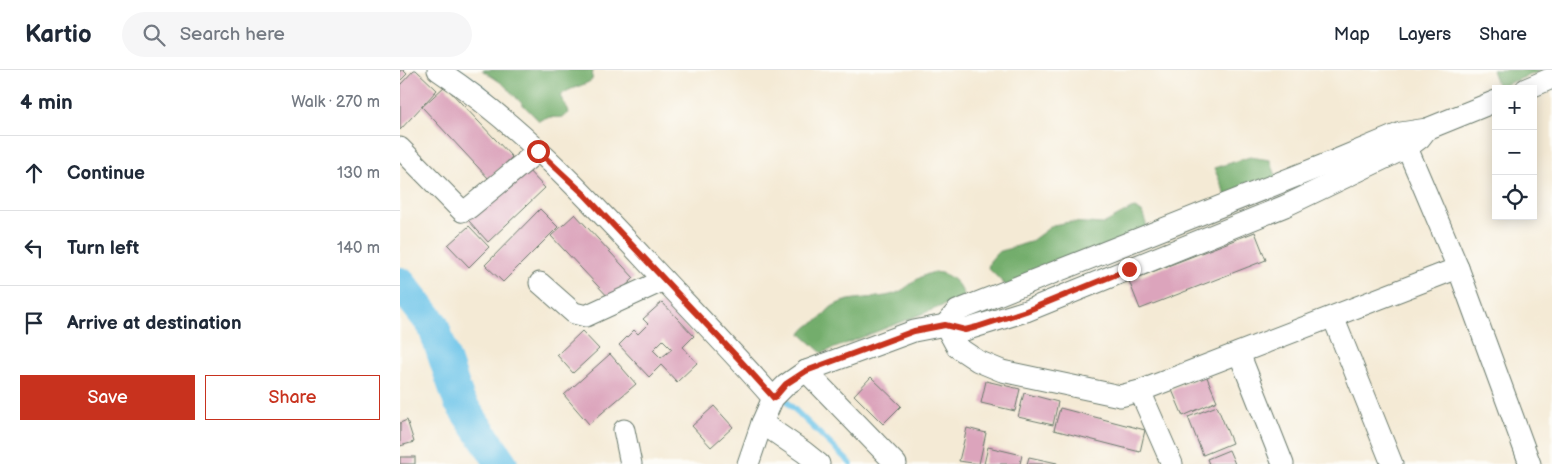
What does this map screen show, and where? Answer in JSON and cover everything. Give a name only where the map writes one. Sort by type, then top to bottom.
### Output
[{"type":"street","points":[[438,70],[474,96],[538,151],[584,194],[664,280],[780,391]]},
{"type":"street","points":[[1535,85],[1552,78]]},
{"type":"street","points":[[748,464],[762,423],[780,391],[806,371],[914,331],[945,325],[965,330],[1026,311],[1285,206],[1404,140],[1420,138],[1426,129],[1492,103]]},
{"type":"street","points":[[1404,140],[1458,268],[1530,464]]},
{"type":"street","points":[[400,148],[462,211],[538,151]]},
{"type":"street","points":[[945,325],[957,347],[978,361],[1002,371],[1120,396],[1140,391],[1458,268]]},
{"type":"street","points":[[540,283],[574,314],[586,316],[664,280]]},
{"type":"street","points":[[1333,317],[1392,464]]},
{"type":"street","points":[[1238,353],[1284,464]]},
{"type":"street","points":[[806,371],[896,464]]},
{"type":"street","points":[[1140,391],[1172,464]]},
{"type":"street","points":[[762,423],[819,464]]},
{"type":"street","points":[[624,430],[631,464]]},
{"type":"green space","points":[[482,70],[593,70],[592,80],[560,96],[569,113],[561,117],[543,118],[539,121],[503,84]]},
{"type":"green space","points":[[1492,70],[1544,70],[1503,85],[1497,85]]},
{"type":"green space","points":[[1250,157],[1270,160],[1277,178],[1227,198],[1214,168]]},
{"type":"green space","points":[[1135,208],[1142,212],[1149,232],[1007,287],[988,268],[990,261],[998,252],[1030,242],[1053,225],[1069,222],[1103,224]]},
{"type":"green space","points":[[935,272],[945,274],[954,280],[965,297],[822,353],[801,334],[831,307],[847,300],[894,294],[922,276]]},
{"type":"building","points":[[400,70],[407,74],[400,81]]},
{"type":"building","points":[[414,70],[437,90],[400,130],[400,85]]},
{"type":"building","points":[[445,86],[512,157],[489,179],[422,107]]},
{"type":"building","points":[[525,167],[545,188],[488,242],[468,220]]},
{"type":"building","points":[[540,209],[558,227],[503,282],[485,265]]},
{"type":"building","points":[[575,214],[634,278],[611,300],[551,236]]},
{"type":"building","points":[[469,226],[489,247],[469,267],[448,245]]},
{"type":"building","points":[[1255,232],[1266,260],[1140,309],[1129,281]]},
{"type":"building","points":[[662,302],[694,336],[683,347],[697,363],[677,382],[661,365],[649,377],[619,345],[634,330],[638,334],[648,324],[643,319]],"holes":[[[663,340],[672,349],[661,358],[653,350]]]},
{"type":"building","points":[[582,331],[599,349],[573,373],[557,355]]},
{"type":"building","points":[[610,354],[636,384],[589,424],[564,395]]},
{"type":"building","points":[[1206,375],[1217,401],[1183,416],[1172,390]]},
{"type":"building","points":[[871,377],[901,406],[883,424],[854,395]]},
{"type":"building","points":[[986,381],[1020,389],[1015,411],[981,403]]},
{"type":"building","points":[[1024,393],[1058,402],[1053,425],[1018,417]]},
{"type":"building","points":[[714,406],[733,427],[711,447],[692,426]]},
{"type":"building","points":[[1217,406],[1232,443],[1203,455],[1188,417]]},
{"type":"building","points":[[1060,408],[1145,430],[1140,452],[1054,430]]},
{"type":"building","points":[[407,420],[414,442],[400,446],[400,423]]},
{"type":"building","points":[[967,428],[986,433],[979,464],[959,461]]},
{"type":"building","points":[[988,447],[1022,455],[1020,464],[984,464]]},
{"type":"building","points":[[1229,450],[1235,464],[1209,464],[1207,459]]},
{"type":"building","points":[[400,457],[415,457],[415,464],[400,464]]},
{"type":"building","points":[[1029,457],[1057,463],[1057,464],[1027,464]]},
{"type":"waterway","points":[[456,70],[501,104]]},
{"type":"waterway","points":[[400,283],[433,325],[459,401],[502,464]]},
{"type":"waterway","points":[[782,395],[851,464]]},
{"type":"route","points":[[538,151],[584,194],[774,398],[786,384],[806,371],[914,331],[945,325],[965,330],[977,327],[1026,311],[1129,269]]}]
